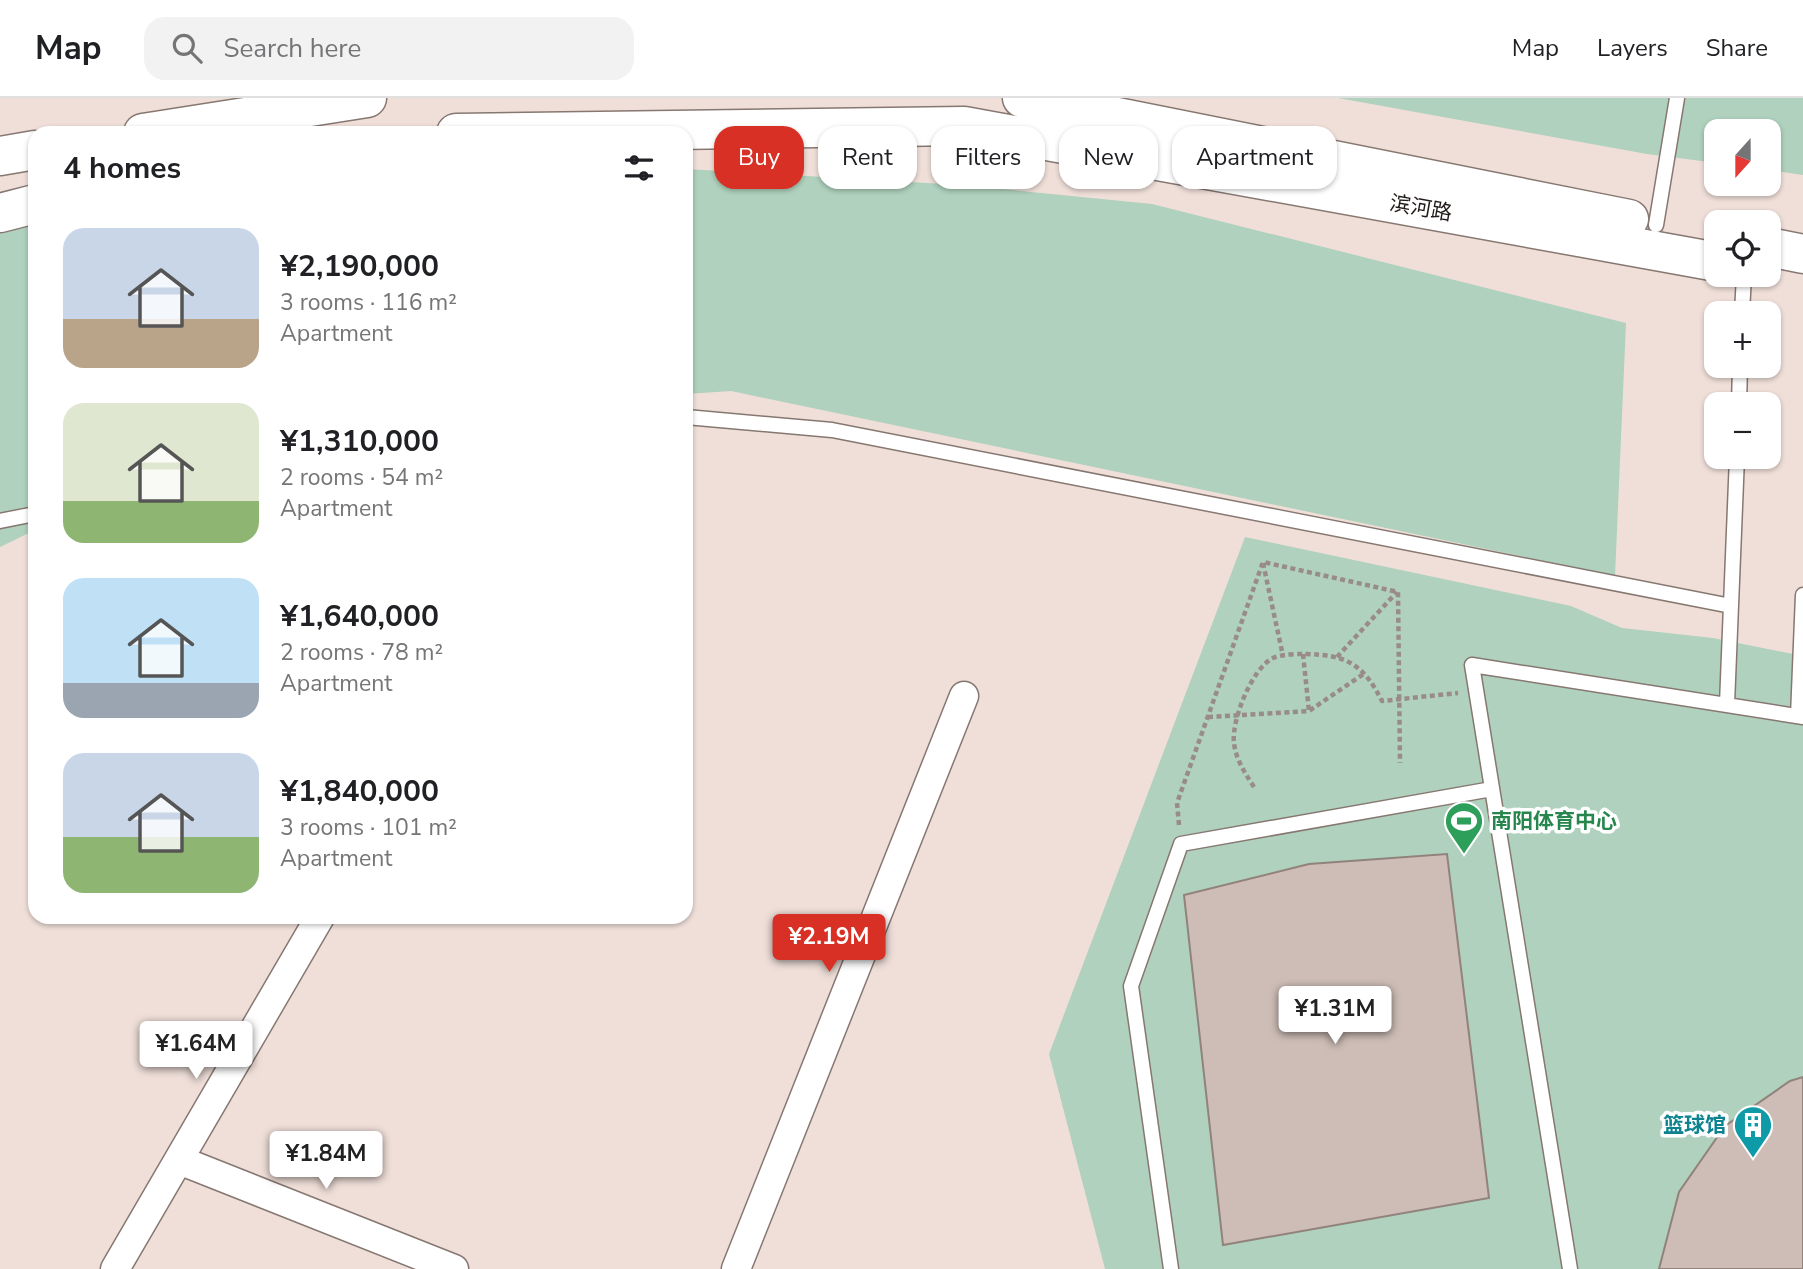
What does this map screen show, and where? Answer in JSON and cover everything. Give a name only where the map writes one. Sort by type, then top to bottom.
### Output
[{"type":"main road","points":[[188,126],[367,98]]},
{"type":"main road","name":"滨河路","points":[[1022,98],[1704,234]]},
{"type":"main road","name":"滨河路","points":[[693,132],[964,126],[1704,260]]},
{"type":"main road","points":[[0,156],[28,151]]},
{"type":"main road","points":[[0,213],[28,206]]},
{"type":"main road","points":[[1781,249],[1803,254]]},
{"type":"main road","points":[[1781,273],[1803,277]]},
{"type":"street","points":[[736,1269],[964,696]]},
{"type":"street","points":[[115,1269],[316,924]]},
{"type":"street","points":[[179,1160],[454,1269]]},
{"type":"lane","points":[[1656,225],[1677,98]]},
{"type":"lane","points":[[693,418],[832,430],[1731,606]]},
{"type":"lane","points":[[1727,704],[1737,469]]},
{"type":"lane","points":[[0,521],[28,515]]},
{"type":"lane","points":[[1570,1269],[1472,665],[1801,717],[1803,595]]},
{"type":"lane","points":[[1171,1269],[1131,986],[1181,844],[1492,789]]},
{"type":"path","points":[[1263,562],[1398,592]]},
{"type":"path","points":[[1263,562],[1283,656]]},
{"type":"path","points":[[1181,844],[1177,803],[1263,562]]},
{"type":"path","points":[[1337,657],[1398,592]]},
{"type":"path","points":[[1398,592],[1400,763]]},
{"type":"path","points":[[1303,654],[1309,711]]},
{"type":"path","points":[[1254,787],[1240,766],[1233,742],[1238,716],[1258,670],[1273,658],[1303,654],[1337,657],[1352,662],[1365,673],[1381,701],[1476,691]]},
{"type":"path","points":[[1208,717],[1309,711],[1365,673]]},
{"type":"green space","points":[[1338,98],[1803,98],[1803,175],[1782,172],[1782,119],[1704,119],[1704,161],[1647,154]]},
{"type":"green space","points":[[693,169],[714,171],[714,189],[804,189],[804,176],[818,177],[818,189],[917,189],[917,182],[931,183],[931,189],[1002,189],[1152,204],[1626,323],[1615,576],[731,391],[693,394]]},
{"type":"green space","points":[[22,206],[28,216],[28,533],[0,547],[0,213]]},
{"type":"green space","name":"南阳体育中心","points":[[1245,537],[1571,606],[1622,628],[1713,638],[1803,656],[1803,1269],[1105,1269],[1049,1054]]},
{"type":"building","points":[[1447,854],[1489,1198],[1223,1245],[1184,895],[1309,864]]},
{"type":"building","name":"篮球馆","points":[[1803,1077],[1803,1269],[1659,1269],[1679,1192],[1725,1126],[1790,1081]]},
{"type":"place","name":"南阳体育中心","points":[[1464,855]]},
{"type":"place","name":"篮球馆","points":[[1753,1159]]}]
